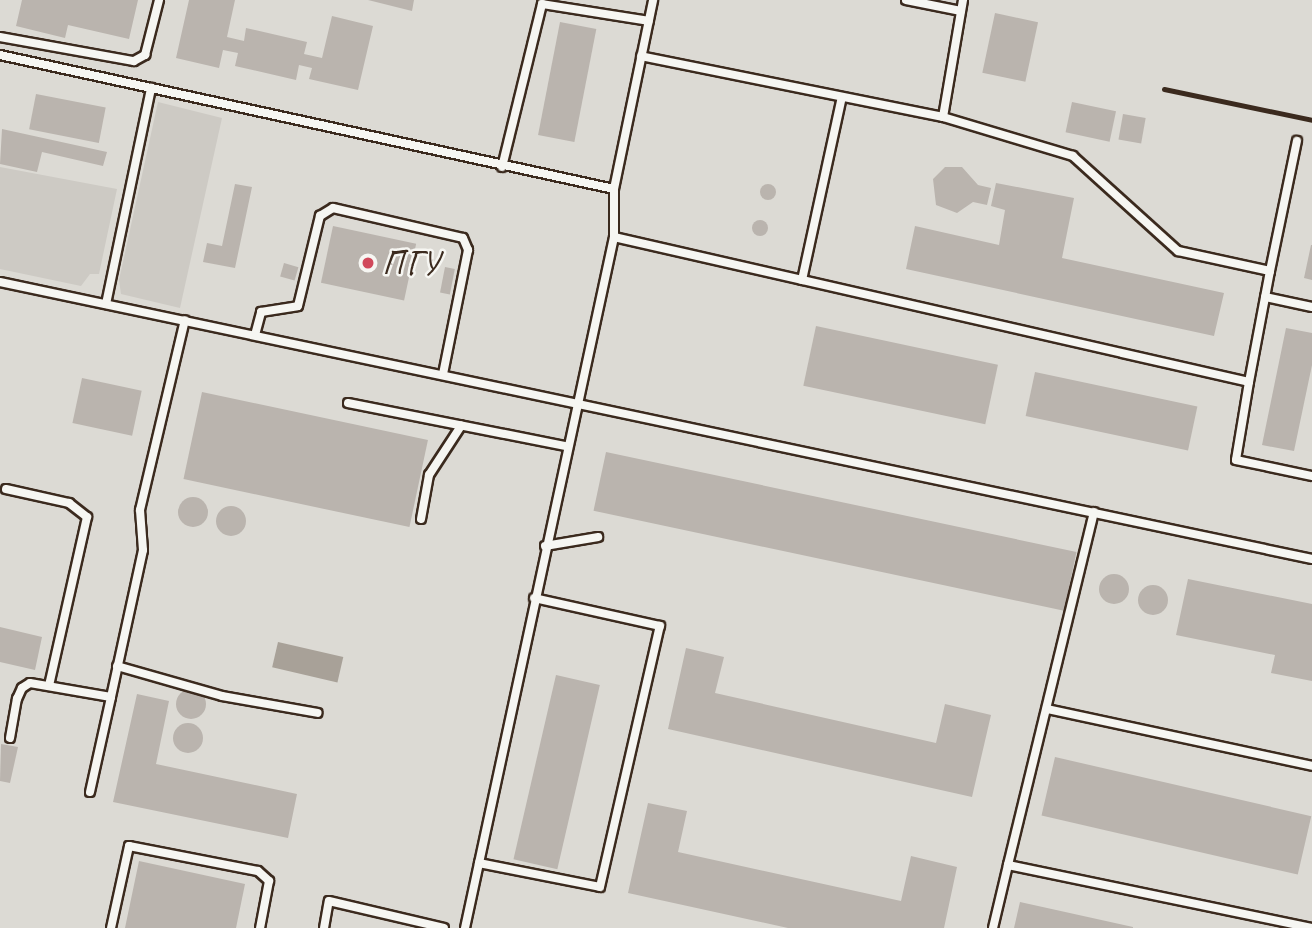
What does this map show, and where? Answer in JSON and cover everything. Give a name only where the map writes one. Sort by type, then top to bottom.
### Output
[{"type":"lane","points":[[0,37],[118,62],[134,61],[145,55],[159,0]]},
{"type":"lane","points":[[465,928],[575,401],[614,237],[614,189],[653,0]]},
{"type":"lane","points":[[906,0],[961,11]]},
{"type":"lane","points":[[943,117],[963,0]]},
{"type":"lane","points":[[502,167],[541,4],[649,21]]},
{"type":"lane","points":[[0,55],[502,167],[614,189]]},
{"type":"lane","points":[[641,56],[943,117],[1073,156],[1178,251],[1270,271]]},
{"type":"lane","points":[[106,304],[151,88]]},
{"type":"lane","points":[[802,279],[842,97]]},
{"type":"lane","points":[[1297,141],[1265,297],[1236,460],[1312,476]]},
{"type":"lane","points":[[255,335],[261,312],[299,306],[320,216],[333,208],[463,238],[468,250],[443,374]]},
{"type":"lane","points":[[614,237],[1249,382]]},
{"type":"lane","points":[[0,282],[575,401],[1312,559]]},
{"type":"lane","points":[[1265,297],[1312,307]]},
{"type":"lane","points":[[90,792],[143,550],[140,510],[185,320]]},
{"type":"lane","points":[[348,403],[566,446]]},
{"type":"lane","points":[[421,519],[429,475],[461,426]]},
{"type":"lane","points":[[6,489],[69,503],[87,517],[50,686]]},
{"type":"lane","points":[[993,928],[1094,513]]},
{"type":"lane","points":[[545,546],[598,537]]},
{"type":"lane","points":[[479,863],[600,887],[660,626],[534,598]]},
{"type":"lane","points":[[117,666],[222,696],[318,713]]},
{"type":"lane","points":[[10,738],[22,688],[30,683],[111,697]]},
{"type":"lane","points":[[1046,709],[1312,766]]},
{"type":"lane","points":[[111,928],[129,846],[258,871],[269,881],[260,928]]},
{"type":"lane","points":[[1009,865],[1312,928]]},
{"type":"lane","points":[[324,928],[330,901],[444,928]]},
{"type":"shaded area","points":[[0,0],[1312,0],[1312,928],[0,928]]},
{"type":"shaded area","points":[[158,102],[222,118],[180,308],[121,294],[119,280]]},
{"type":"shaded area","points":[[0,167],[117,189],[99,274],[90,274],[81,286],[0,269]]},
{"type":"shaded area","points":[[278,642],[343,657],[337,682],[272,667]]},
{"type":"building","points":[[22,0],[138,0],[129,39],[68,25],[65,38],[16,26]]},
{"type":"building","points":[[189,0],[235,0],[227,37],[244,41],[246,28],[307,42],[304,54],[322,58],[332,16],[373,26],[358,90],[309,79],[312,68],[299,65],[296,80],[235,66],[238,53],[223,50],[219,68],[176,58]]},
{"type":"building","points":[[368,0],[414,0],[412,11]]},
{"type":"building","points":[[995,13],[1038,22],[1025,82],[982,73]]},
{"type":"building","points":[[560,22],[596,29],[574,142],[538,135]]},
{"type":"building","points":[[36,94],[106,108],[99,143],[29,129]]},
{"type":"building","points":[[1072,102],[1116,111],[1110,142],[1066,132]]},
{"type":"building","points":[[1123,114],[1146,118],[1141,144],[1118,140]]},
{"type":"building","points":[[2,129],[107,152],[103,166],[42,152],[37,172],[0,164]]},
{"type":"building","points":[[945,167],[962,167],[978,185],[991,188],[987,205],[973,202],[957,213],[936,205],[933,179]]},
{"type":"building","points":[[996,183],[1074,198],[1062,258],[1224,293],[1214,336],[906,269],[915,226],[999,245],[1005,210],[991,206]]},
{"type":"building","points":[[235,184],[252,187],[235,268],[203,262],[207,243],[222,246]]},
{"type":"building","points":[[768,184],[776,192],[768,200],[760,192]]},
{"type":"building","points":[[760,220],[768,228],[760,236],[752,228]]},
{"type":"building","name":"ПГУ","points":[[333,226],[416,244],[404,300],[321,283]]},
{"type":"building","points":[[1312,245],[1312,280],[1304,278]]},
{"type":"building","points":[[284,263],[298,267],[295,281],[280,276]]},
{"type":"building","points":[[445,267],[455,269],[450,294],[440,293]]},
{"type":"building","points":[[816,326],[998,365],[985,424],[803,386]]},
{"type":"building","points":[[1286,328],[1312,333],[1312,365],[1294,451],[1262,445]]},
{"type":"building","points":[[1035,372],[1197,407],[1188,451],[1026,416]]},
{"type":"building","points":[[82,378],[142,391],[132,436],[72,423]]},
{"type":"building","points":[[202,392],[428,440],[409,527],[183,479]]},
{"type":"building","points":[[606,452],[1076,552],[1064,611],[594,511]]},
{"type":"building","points":[[193,497],[199,498],[207,506],[207,518],[199,526],[193,527],[187,526],[179,518],[178,512],[179,506],[187,498]]},
{"type":"building","points":[[231,506],[237,507],[245,515],[245,527],[237,535],[231,536],[225,535],[217,527],[216,521],[217,515],[225,507]]},
{"type":"building","points":[[1114,574],[1120,575],[1128,583],[1128,595],[1120,603],[1114,604],[1108,603],[1100,595],[1099,589],[1100,583],[1108,575]]},
{"type":"building","points":[[1188,579],[1312,604],[1312,681],[1271,673],[1275,655],[1176,635]]},
{"type":"building","points":[[1153,585],[1159,586],[1167,594],[1167,606],[1159,614],[1153,615],[1147,614],[1139,606],[1138,600],[1139,594],[1147,586]]},
{"type":"building","points":[[0,627],[42,637],[35,670],[0,662]]},
{"type":"building","points":[[686,648],[724,657],[715,693],[936,743],[945,704],[991,715],[972,797],[668,729]]},
{"type":"building","points":[[556,675],[600,685],[557,869],[513,859]]},
{"type":"building","points":[[191,689],[201,694],[206,704],[201,714],[191,719],[181,714],[176,704],[181,694]]},
{"type":"building","points":[[137,694],[169,701],[156,764],[297,794],[288,838],[113,802]]},
{"type":"building","points":[[188,723],[194,724],[202,732],[202,744],[194,752],[188,753],[182,752],[174,744],[173,738],[174,732],[182,724]]},
{"type":"building","points":[[1,744],[18,747],[10,783],[0,781]]},
{"type":"building","points":[[1055,757],[1311,816],[1298,875],[1042,815]]},
{"type":"building","points":[[648,803],[687,811],[678,852],[901,901],[911,856],[957,867],[944,928],[788,928],[628,893]]},
{"type":"building","points":[[139,861],[245,884],[236,928],[125,928]]},
{"type":"building","points":[[1020,902],[1133,927],[1133,928],[1014,928]]},
{"type":"railway","points":[[1164,89],[1312,120]]},
{"type":"place","name":"ПГУ","points":[[368,263]]}]
